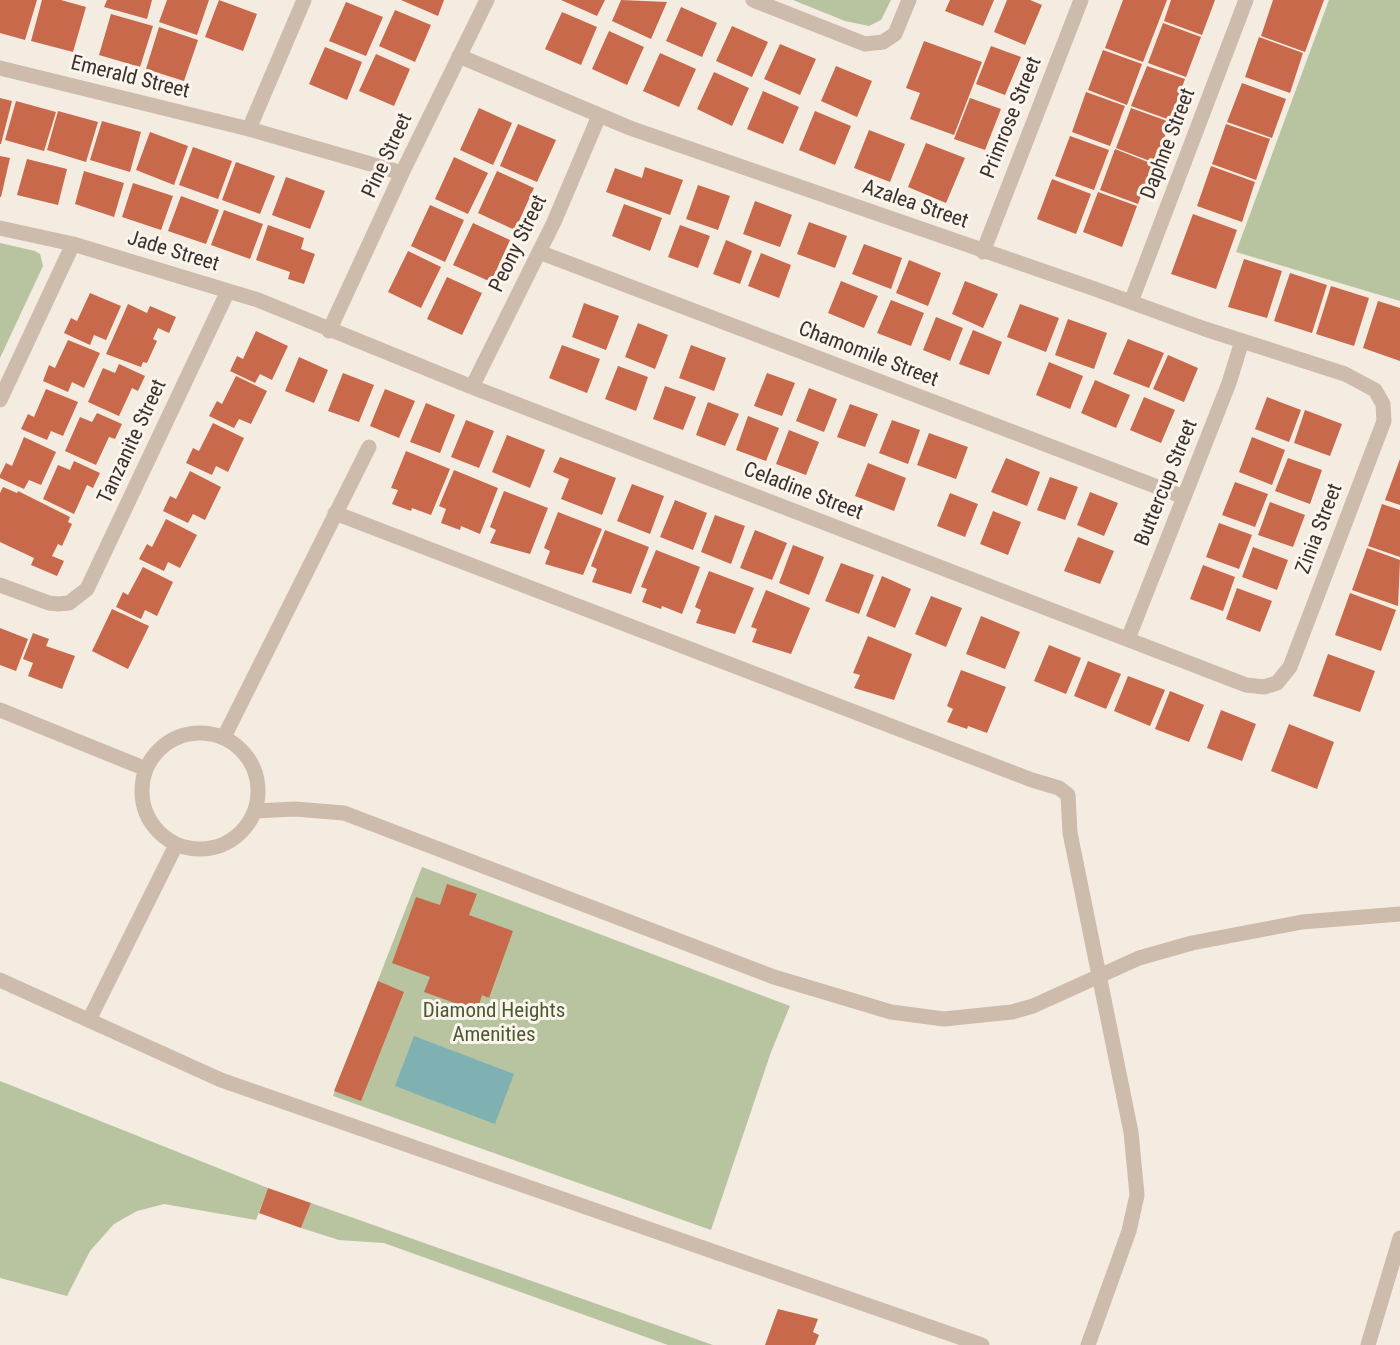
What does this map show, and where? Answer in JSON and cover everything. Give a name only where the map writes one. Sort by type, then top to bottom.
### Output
[{"type":"street","points":[[249,129],[304,0]]},
{"type":"street","name":"Pine Street","points":[[329,331],[402,173],[487,0]]},
{"type":"street","points":[[753,0],[785,5],[865,44],[883,42],[895,34],[909,0]]},
{"type":"street","name":"Primrose Street","points":[[982,252],[1081,0]]},
{"type":"street","name":"Daphne Street","points":[[1131,302],[1246,0]]},
{"type":"street","name":"Azalea Street","points":[[459,56],[599,116],[982,252],[1361,381]]},
{"type":"street","name":"Emerald Street","points":[[0,68],[249,129],[402,173]]},
{"type":"street","name":"Peony Street","points":[[472,387],[585,155],[599,116]]},
{"type":"street","name":"Jade Street","points":[[0,228],[73,244],[258,300],[329,331]]},
{"type":"street","points":[[0,400],[73,244]]},
{"type":"street","name":"Chamomile Street","points":[[539,252],[581,270],[1184,497]]},
{"type":"street","name":"Tanzanite Street","points":[[0,585],[49,603],[69,603],[87,589],[228,291]]},
{"type":"street","name":"Celadine Street","points":[[329,331],[1246,685],[1264,687]]},
{"type":"street","name":"Buttercup Street","points":[[1128,639],[1229,383],[1242,341]]},
{"type":"street","name":"Zinia Street","points":[[1264,687],[1277,683],[1290,667],[1384,421],[1383,404],[1375,390],[1361,381]]},
{"type":"street","points":[[224,737],[369,447]]},
{"type":"street","points":[[334,513],[998,768],[1059,788],[1070,801],[1070,833],[1100,974],[1107,1024],[1131,1131],[1137,1195],[1129,1231],[1088,1345]]},
{"type":"street","points":[[0,710],[146,769]]},
{"type":"street","points":[[207,732],[224,737],[238,746],[252,763],[259,785],[255,811],[248,825],[233,839],[212,848],[193,849],[176,844],[152,825],[144,809],[141,789],[146,769],[155,753],[173,738],[187,733],[207,732]]},
{"type":"street","points":[[255,811],[323,810],[351,815],[774,977],[891,1012],[944,1019],[1012,1012],[1033,1006],[1139,958],[1192,943],[1302,922],[1400,914]]},
{"type":"street","points":[[89,1020],[176,844]]},
{"type":"street","points":[[0,980],[221,1080],[981,1345]]},
{"type":"street","points":[[1368,1345],[1400,1238]]},
{"type":"green space","points":[[793,0],[891,0],[881,20],[869,26],[845,21]]},
{"type":"green space","points":[[1329,0],[1400,0],[1400,301],[1236,252]]},
{"type":"green space","points":[[0,243],[35,251],[40,254],[43,266],[0,358]]},
{"type":"green space","name":"Diamond Heights Amenities","points":[[422,867],[790,1006],[771,1052],[711,1230],[333,1096]]},
{"type":"green space","points":[[0,1081],[268,1188],[256,1220],[164,1204],[137,1211],[114,1224],[90,1251],[67,1296],[0,1278]]},
{"type":"green space","points":[[311,1203],[713,1345],[668,1345],[384,1243],[339,1240],[301,1228]]},
{"type":"water","points":[[414,1036],[514,1074],[495,1124],[395,1086]]},
{"type":"building","points":[[0,0],[37,0],[25,40],[0,33]]},
{"type":"building","points":[[42,0],[61,0],[86,7],[73,52],[31,41]]},
{"type":"building","points":[[107,0],[152,0],[147,19],[104,7]]},
{"type":"building","points":[[167,0],[209,0],[197,35],[159,22]]},
{"type":"building","points":[[219,0],[257,14],[243,51],[205,37]]},
{"type":"building","points":[[401,0],[444,0],[438,16]]},
{"type":"building","points":[[561,0],[605,0],[597,16]]},
{"type":"building","points":[[621,0],[667,2],[651,39],[612,21]]},
{"type":"building","points":[[950,0],[994,0],[983,26],[945,11]]},
{"type":"building","points":[[1007,0],[1030,0],[1042,5],[1025,45],[994,32]]},
{"type":"building","points":[[1123,0],[1167,0],[1143,62],[1105,48]]},
{"type":"building","points":[[1171,0],[1215,0],[1202,35],[1164,21]]},
{"type":"building","points":[[1273,0],[1324,0],[1305,52],[1261,36]]},
{"type":"building","points":[[346,2],[383,17],[366,56],[329,41]]},
{"type":"building","points":[[681,7],[717,23],[702,57],[666,41]]},
{"type":"building","points":[[395,10],[431,25],[415,62],[379,46]]},
{"type":"building","points":[[562,12],[597,27],[581,65],[545,49]]},
{"type":"building","points":[[111,14],[153,26],[140,67],[99,55]]},
{"type":"building","points":[[1163,23],[1201,37],[1186,77],[1148,63]]},
{"type":"building","points":[[732,26],[768,42],[752,77],[716,61]]},
{"type":"building","points":[[159,27],[198,40],[184,81],[146,69]]},
{"type":"building","points":[[609,31],[644,47],[627,85],[592,69]]},
{"type":"building","points":[[1259,37],[1303,53],[1290,93],[1245,77]]},
{"type":"building","points":[[924,41],[982,62],[954,135],[910,119],[920,93],[906,88]]},
{"type":"building","points":[[780,44],[816,59],[800,95],[764,79]]},
{"type":"building","points":[[991,46],[1021,57],[1005,95],[976,84]]},
{"type":"building","points":[[325,47],[362,62],[347,100],[309,84]]},
{"type":"building","points":[[1103,50],[1142,64],[1127,105],[1088,90]]},
{"type":"building","points":[[660,53],[696,69],[679,107],[643,91]]},
{"type":"building","points":[[376,54],[410,69],[394,106],[359,91]]},
{"type":"building","points":[[836,66],[872,81],[857,117],[821,101]]},
{"type":"building","points":[[1147,66],[1185,79],[1170,120],[1131,106]]},
{"type":"building","points":[[714,72],[749,88],[732,126],[697,109]]},
{"type":"building","points":[[1242,83],[1286,99],[1272,138],[1227,122]]},
{"type":"building","points":[[763,91],[799,107],[783,144],[747,129]]},
{"type":"building","points":[[1086,92],[1125,106],[1110,146],[1072,132]]},
{"type":"building","points":[[0,98],[12,101],[1,144],[0,144]]},
{"type":"building","points":[[970,98],[1001,109],[985,150],[954,139]]},
{"type":"building","points":[[16,101],[56,112],[44,151],[5,140]]},
{"type":"building","points":[[479,108],[512,123],[493,165],[460,150]]},
{"type":"building","points":[[1131,108],[1170,122],[1155,163],[1116,148]]},
{"type":"building","points":[[58,111],[98,122],[86,162],[47,150]]},
{"type":"building","points":[[815,111],[851,126],[835,165],[799,150]]},
{"type":"building","points":[[102,121],[141,132],[130,172],[90,160]]},
{"type":"building","points":[[518,124],[556,140],[537,182],[500,166]]},
{"type":"building","points":[[1226,124],[1270,139],[1256,180],[1212,164]]},
{"type":"building","points":[[869,130],[905,144],[890,182],[854,168]]},
{"type":"building","points":[[150,132],[188,146],[174,185],[136,170]]},
{"type":"building","points":[[1070,136],[1109,150],[1094,190],[1055,176]]},
{"type":"building","points":[[926,143],[965,158],[946,203],[908,187]]},
{"type":"building","points":[[193,147],[232,161],[218,199],[179,185]]},
{"type":"building","points":[[1115,149],[1153,164],[1138,204],[1100,190]]},
{"type":"building","points":[[0,156],[10,158],[1,197],[0,197]]},
{"type":"building","points":[[454,157],[488,173],[468,214],[435,199]]},
{"type":"building","points":[[27,159],[67,169],[58,205],[17,195]]},
{"type":"building","points":[[236,162],[275,176],[260,214],[222,200]]},
{"type":"building","points":[[1211,166],[1255,182],[1242,222],[1197,206]]},
{"type":"building","points":[[645,167],[683,180],[670,215],[606,192],[615,168],[642,178]]},
{"type":"building","points":[[84,171],[124,183],[114,217],[75,204]]},
{"type":"building","points":[[497,171],[534,188],[515,230],[478,213]]},
{"type":"building","points":[[286,177],[325,191],[310,229],[272,215]]},
{"type":"building","points":[[1052,179],[1091,194],[1076,234],[1037,219]]},
{"type":"building","points":[[133,183],[173,196],[161,230],[122,217]]},
{"type":"building","points":[[698,185],[730,196],[718,230],[686,219]]},
{"type":"building","points":[[1098,192],[1137,206],[1122,247],[1083,232]]},
{"type":"building","points":[[181,196],[219,210],[206,244],[168,231]]},
{"type":"building","points":[[755,201],[792,215],[780,247],[743,234]]},
{"type":"building","points":[[624,204],[662,218],[650,251],[612,236]]},
{"type":"building","points":[[430,205],[464,220],[445,262],[411,246]]},
{"type":"building","points":[[224,210],[263,224],[250,259],[211,245]]},
{"type":"building","points":[[1193,214],[1237,230],[1216,289],[1171,274]]},
{"type":"building","points":[[809,222],[847,236],[835,268],[797,254]]},
{"type":"building","points":[[473,223],[510,240],[491,282],[453,265]]},
{"type":"building","points":[[268,225],[304,238],[301,249],[315,254],[304,284],[288,279],[290,272],[256,260]]},
{"type":"building","points":[[680,225],[710,236],[698,268],[668,257]]},
{"type":"building","points":[[726,240],[752,251],[740,284],[713,274]]},
{"type":"building","points":[[864,244],[902,258],[891,289],[852,274]]},
{"type":"building","points":[[408,251],[441,267],[421,308],[388,292]]},
{"type":"building","points":[[761,253],[791,265],[779,298],[748,286]]},
{"type":"building","points":[[1244,259],[1282,271],[1267,318],[1228,307]]},
{"type":"building","points":[[909,260],[941,273],[928,306],[896,293]]},
{"type":"building","points":[[1290,273],[1327,285],[1312,333],[1274,321]]},
{"type":"building","points":[[447,277],[482,293],[462,335],[427,319]]},
{"type":"building","points":[[841,281],[878,296],[864,328],[828,313]]},
{"type":"building","points":[[965,281],[998,294],[983,328],[952,314]]},
{"type":"building","points":[[1331,286],[1369,298],[1354,346],[1316,334]]},
{"type":"building","points":[[90,293],[121,306],[106,340],[94,335],[90,345],[64,333],[71,318],[77,321]]},
{"type":"building","points":[[891,300],[924,313],[911,346],[877,333]]},
{"type":"building","points":[[1378,301],[1400,308],[1400,361],[1363,348]]},
{"type":"building","points":[[584,303],[619,316],[606,350],[572,337]]},
{"type":"building","points":[[128,304],[147,313],[150,306],[176,317],[169,333],[158,328],[153,339],[157,341],[147,363],[143,362],[141,367],[106,354]]},
{"type":"building","points":[[1020,304],[1059,318],[1046,352],[1007,337]]},
{"type":"building","points":[[936,317],[963,328],[950,361],[923,350]]},
{"type":"building","points":[[1068,319],[1107,333],[1094,369],[1055,355]]},
{"type":"building","points":[[638,323],[668,335],[655,369],[625,357]]},
{"type":"building","points":[[973,330],[1002,342],[989,375],[959,364]]},
{"type":"building","points":[[256,331],[288,346],[272,380],[260,374],[255,383],[230,371],[237,356],[243,359]]},
{"type":"building","points":[[1128,339],[1164,353],[1149,388],[1113,374]]},
{"type":"building","points":[[68,340],[100,353],[84,388],[72,382],[68,392],[43,381],[49,365],[55,368]]},
{"type":"building","points":[[562,345],[600,359],[587,393],[549,378]]},
{"type":"building","points":[[691,345],[726,358],[714,391],[679,378]]},
{"type":"building","points":[[1168,355],[1198,368],[1184,402],[1153,389]]},
{"type":"building","points":[[299,357],[328,370],[314,403],[285,391]]},
{"type":"building","points":[[1049,362],[1083,376],[1070,409],[1036,395]]},
{"type":"building","points":[[119,364],[145,376],[138,391],[132,388],[119,416],[88,402],[103,368],[115,373]]},
{"type":"building","points":[[618,366],[648,377],[636,411],[605,399]]},
{"type":"building","points":[[343,373],[374,385],[359,422],[328,411]]},
{"type":"building","points":[[767,373],[795,383],[782,416],[754,406]]},
{"type":"building","points":[[236,376],[267,391],[251,424],[239,419],[234,428],[209,416],[217,401],[222,404]]},
{"type":"building","points":[[1095,380],[1130,395],[1116,428],[1081,413]]},
{"type":"building","points":[[665,386],[696,397],[683,430],[653,419]]},
{"type":"building","points":[[809,388],[837,399],[824,432],[796,421]]},
{"type":"building","points":[[46,389],[78,402],[63,436],[51,431],[47,440],[21,429],[28,414],[34,417]]},
{"type":"building","points":[[385,389],[415,401],[399,438],[370,426]]},
{"type":"building","points":[[1144,397],[1175,410],[1161,443],[1130,430]]},
{"type":"building","points":[[1267,397],[1301,410],[1289,442],[1255,429]]},
{"type":"building","points":[[708,402],[739,414],[725,446],[696,435]]},
{"type":"building","points":[[426,403],[455,415],[440,453],[410,442]]},
{"type":"building","points":[[850,404],[878,414],[865,447],[837,437]]},
{"type":"building","points":[[1305,410],[1342,424],[1330,456],[1294,443]]},
{"type":"building","points":[[97,413],[122,424],[115,439],[109,437],[96,465],[65,451],[80,417],[92,422]]},
{"type":"building","points":[[748,416],[779,428],[766,461],[736,450]]},
{"type":"building","points":[[466,420],[494,431],[479,468],[451,457]]},
{"type":"building","points":[[892,420],[920,430],[908,464],[879,453]]},
{"type":"building","points":[[213,423],[244,438],[228,472],[216,466],[212,475],[186,463],[193,448],[199,451]]},
{"type":"building","points":[[789,430],[819,442],[806,475],[776,464]]},
{"type":"building","points":[[929,433],[968,447],[956,479],[917,465]]},
{"type":"building","points":[[507,435],[545,450],[530,488],[492,472]]},
{"type":"building","points":[[24,437],[56,452],[41,485],[29,480],[24,489],[0,478],[0,475],[6,463],[12,466]]},
{"type":"building","points":[[1252,437],[1285,450],[1272,485],[1239,472]]},
{"type":"building","points":[[406,451],[450,469],[431,515],[392,504],[398,490],[391,488]]},
{"type":"building","points":[[560,457],[616,478],[602,515],[561,499],[569,479],[553,472]]},
{"type":"building","points":[[1006,458],[1040,472],[1027,506],[991,492]]},
{"type":"building","points":[[1288,458],[1322,470],[1310,504],[1275,491]]},
{"type":"building","points":[[1400,459],[1400,505],[1385,500]]},
{"type":"building","points":[[74,461],[100,473],[93,488],[87,485],[74,514],[43,499],[58,465],[70,470]]},
{"type":"building","points":[[868,463],[906,478],[894,511],[855,496]]},
{"type":"building","points":[[454,470],[498,488],[480,534],[461,526],[460,530],[441,523],[446,509],[439,506]]},
{"type":"building","points":[[190,471],[221,487],[205,520],[193,514],[188,523],[163,511],[170,496],[176,499]]},
{"type":"building","points":[[1050,477],[1078,487],[1065,520],[1037,510]]},
{"type":"building","points":[[1235,482],[1268,494],[1255,527],[1222,515]]},
{"type":"building","points":[[632,484],[664,496],[650,534],[617,521]]},
{"type":"building","points":[[3,487],[17,493],[18,491],[70,517],[68,522],[72,524],[62,546],[58,544],[52,556],[64,561],[57,576],[31,565],[34,558],[0,542],[0,493]]},
{"type":"building","points":[[504,491],[548,508],[530,554],[490,543],[496,530],[490,527]]},
{"type":"building","points":[[1090,492],[1118,503],[1104,536],[1077,525]]},
{"type":"building","points":[[950,493],[978,504],[965,537],[937,526]]},
{"type":"building","points":[[675,500],[707,513],[693,550],[660,537]]},
{"type":"building","points":[[1270,502],[1305,515],[1293,547],[1258,535]]},
{"type":"building","points":[[1382,504],[1400,510],[1400,557],[1368,546]]},
{"type":"building","points":[[993,511],[1021,522],[1008,555],[980,544]]},
{"type":"building","points":[[558,512],[602,529],[583,575],[545,564],[550,551],[544,548]]},
{"type":"building","points":[[715,515],[745,526],[731,564],[701,552]]},
{"type":"building","points":[[166,519],[197,535],[180,568],[168,562],[164,571],[139,559],[147,544],[152,547]]},
{"type":"building","points":[[1219,523],[1252,535],[1239,569],[1206,557]]},
{"type":"building","points":[[605,530],[649,547],[631,594],[592,582],[597,569],[591,566]]},
{"type":"building","points":[[755,530],[787,543],[772,580],[740,568]]},
{"type":"building","points":[[1078,537],[1114,551],[1100,584],[1064,571]]},
{"type":"building","points":[[793,545],[824,557],[809,595],[779,583]]},
{"type":"building","points":[[1253,547],[1288,560],[1277,590],[1242,577]]},
{"type":"building","points":[[1367,548],[1400,560],[1398,606],[1352,590]]},
{"type":"building","points":[[656,550],[700,567],[682,614],[662,606],[661,609],[642,602],[647,589],[641,587]]},
{"type":"building","points":[[841,563],[874,575],[859,614],[825,601]]},
{"type":"building","points":[[1203,565],[1235,577],[1223,611],[1190,599]]},
{"type":"building","points":[[143,567],[173,582],[157,616],[145,610],[141,619],[116,607],[123,592],[128,595]]},
{"type":"building","points":[[709,571],[754,588],[735,634],[696,623],[701,610],[695,607]]},
{"type":"building","points":[[882,576],[911,589],[895,628],[866,616]]},
{"type":"building","points":[[1237,588],[1272,601],[1260,632],[1226,619]]},
{"type":"building","points":[[766,590],[810,608],[791,654],[752,642],[757,629],[751,627]]},
{"type":"building","points":[[1350,593],[1396,610],[1381,651],[1335,635]]},
{"type":"building","points":[[931,596],[962,608],[946,647],[915,634]]},
{"type":"building","points":[[112,609],[149,626],[128,669],[92,651]]},
{"type":"building","points":[[981,616],[1020,632],[1005,669],[966,654]]},
{"type":"building","points":[[0,628],[28,639],[16,671],[0,665]]},
{"type":"building","points":[[33,633],[49,639],[46,646],[75,656],[62,689],[28,676],[33,663],[23,659]]},
{"type":"building","points":[[868,636],[912,654],[894,700],[854,688],[860,675],[853,673]]},
{"type":"building","points":[[1049,645],[1081,658],[1066,694],[1034,681]]},
{"type":"building","points":[[1328,654],[1375,671],[1360,712],[1313,696]]},
{"type":"building","points":[[1088,661],[1121,674],[1106,709],[1074,696]]},
{"type":"building","points":[[961,670],[1006,687],[987,733],[947,722],[953,709],[947,706]]},
{"type":"building","points":[[1128,676],[1165,690],[1150,726],[1114,711]]},
{"type":"building","points":[[1170,691],[1204,705],[1189,742],[1155,729]]},
{"type":"building","points":[[1221,710],[1256,724],[1242,761],[1207,748]]},
{"type":"building","points":[[1289,724],[1334,742],[1317,789],[1271,771]]},
{"type":"building","points":[[447,884],[477,894],[469,915],[513,931],[489,998],[482,995],[477,1011],[424,992],[430,977],[392,963],[416,897],[440,905]]},
{"type":"building","points":[[378,981],[404,992],[361,1101],[334,1091]]},
{"type":"building","points":[[268,1188],[311,1203],[301,1228],[259,1213]]},
{"type":"building","points":[[778,1309],[818,1319],[813,1332],[819,1335],[815,1345],[765,1345]]}]
